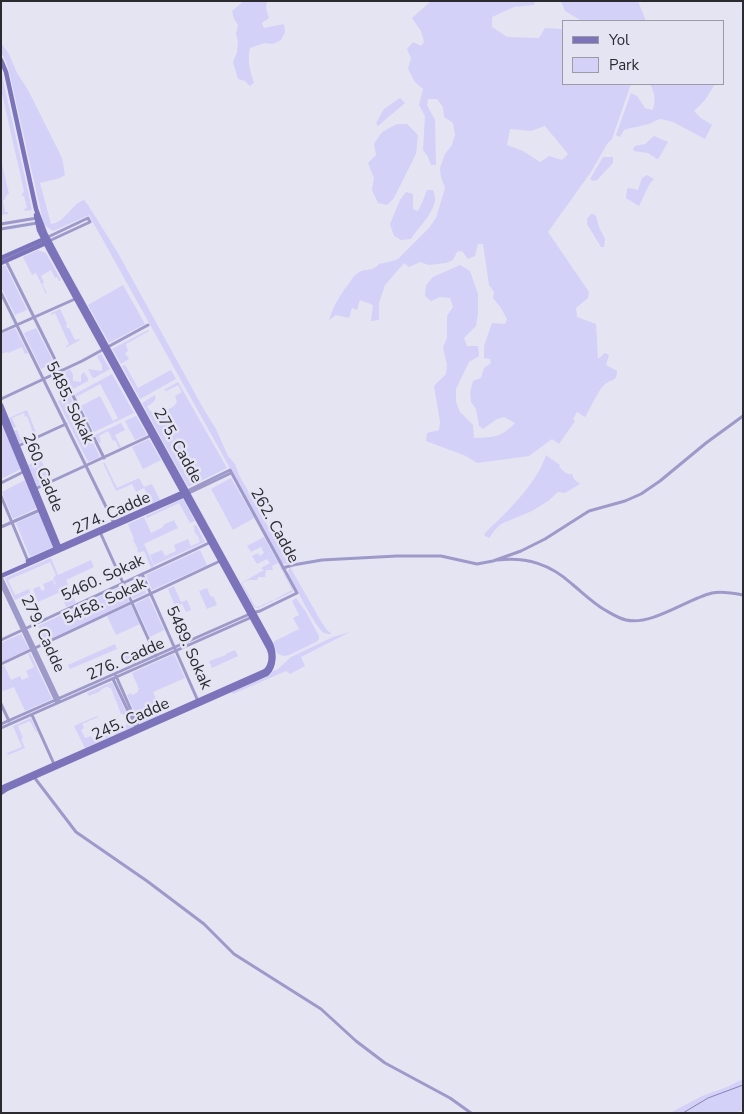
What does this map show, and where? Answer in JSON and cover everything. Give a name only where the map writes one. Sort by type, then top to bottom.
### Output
[{"type":"street","points":[[1,60],[6,72],[36,209],[46,240]]},
{"type":"street","points":[[36,209],[37,220],[46,240]]},
{"type":"street","points":[[1,224],[37,220]]},
{"type":"street","points":[[1,229],[37,220]]},
{"type":"street","points":[[89,220],[3,261],[34,317],[104,458]]},
{"type":"street","name":"275. Cadde","points":[[46,240],[75,299],[106,349]]},
{"type":"street","name":"275. Cadde","points":[[46,240],[252,615],[272,654],[269,669]]},
{"type":"street","name":"5485. Sokak","points":[[1,293],[114,523]]},
{"type":"street","points":[[1,332],[75,299]]},
{"type":"street","points":[[1,398],[106,349],[148,325]]},
{"type":"street","name":"260. Cadde","points":[[1,405],[18,446],[40,510],[58,549]]},
{"type":"street","name":"260. Cadde","points":[[1,416],[3,425],[35,489],[58,549]]},
{"type":"street","points":[[493,561],[527,548],[544,539],[589,510],[624,501],[645,492],[743,416]]},
{"type":"street","points":[[18,446],[66,424]]},
{"type":"street","points":[[35,489],[153,435]]},
{"type":"street","points":[[1,483],[26,470]]},
{"type":"street","name":"274. Cadde","points":[[1,575],[230,472]]},
{"type":"street","name":"262. Cadde","points":[[230,472],[297,593]]},
{"type":"street","name":"274. Cadde","points":[[100,531],[114,523],[186,493]]},
{"type":"street","points":[[1,496],[28,561]]},
{"type":"street","points":[[1,527],[40,510]]},
{"type":"street","points":[[100,531],[156,656]]},
{"type":"street","name":"275. Cadde","points":[[212,541],[220,562],[252,615]]},
{"type":"street","name":"5460. Sokak","points":[[1,640],[212,541]]},
{"type":"street","points":[[1,575],[28,561],[58,549]]},
{"type":"street","points":[[283,568],[322,560],[404,556],[441,556],[479,564],[509,559],[525,560],[545,566],[562,575],[602,608],[618,617],[638,621],[713,593],[729,593],[743,596]]},
{"type":"street","name":"5458. Sokak","points":[[1,664],[220,562]]},
{"type":"street","name":"5489. Sokak","points":[[142,574],[198,702]]},
{"type":"street","name":"279. Cadde","points":[[1,575],[24,629]]},
{"type":"street","name":"279. Cadde","points":[[1,584],[58,701]]},
{"type":"street","name":"276. Cadde","points":[[1,724],[114,677],[297,593]]},
{"type":"street","name":"276. Cadde","points":[[114,677],[156,656],[175,650]]},
{"type":"street","name":"245. Cadde","points":[[1,793],[55,766],[198,702],[266,674],[270,672],[269,669]]},
{"type":"street","points":[[114,677],[138,730]]},
{"type":"street","name":"276. Cadde","points":[[1,728],[32,715],[58,701]]},
{"type":"street","points":[[1,704],[10,721]]},
{"type":"street","points":[[32,715],[55,766]]},
{"type":"street","points":[[34,776],[78,833],[204,924],[234,954],[321,1009],[356,1041],[385,1063],[450,1098],[471,1113]]},
{"type":"street","name":"245. Cadde","points":[[1,788],[34,776]]},
{"type":"green space","points":[[244,1],[267,1],[266,8],[269,18],[262,23],[264,28],[284,24],[285,32],[281,40],[273,44],[265,43],[250,48],[249,65],[254,83],[250,86],[245,81],[238,79],[233,62],[237,52],[238,42],[236,34],[238,25],[232,11]]},
{"type":"green space","points":[[431,1],[535,1],[534,5],[514,7],[492,17],[492,27],[507,37],[539,38],[545,28],[562,29],[562,85],[631,85],[612,139],[548,232],[589,292],[588,298],[576,308],[577,317],[596,324],[598,359],[605,353],[609,355],[606,365],[617,371],[617,375],[615,379],[604,385],[585,417],[577,412],[573,419],[575,421],[559,444],[552,439],[529,456],[477,463],[466,456],[426,441],[427,433],[439,430],[440,422],[434,386],[446,374],[447,365],[443,347],[447,338],[447,316],[453,307],[450,298],[440,297],[431,301],[425,296],[426,285],[433,277],[460,265],[470,271],[478,294],[476,326],[464,338],[467,346],[478,346],[479,356],[469,362],[456,389],[456,402],[460,412],[473,425],[474,438],[497,436],[515,423],[504,417],[497,419],[483,429],[479,426],[476,409],[471,402],[470,392],[473,381],[481,378],[484,368],[491,363],[490,359],[484,358],[484,346],[492,323],[505,324],[507,319],[493,298],[494,292],[489,285],[483,244],[478,244],[475,256],[468,259],[462,251],[457,252],[453,260],[446,263],[429,265],[420,262],[409,267],[404,263],[385,285],[379,303],[379,320],[371,321],[373,305],[360,300],[357,310],[352,308],[349,318],[336,315],[329,320],[343,291],[355,275],[374,268],[379,264],[398,259],[429,228],[436,218],[445,188],[440,168],[455,135],[453,123],[444,117],[443,107],[437,99],[428,99],[427,105],[435,120],[436,165],[431,165],[423,150],[425,116],[419,105],[423,89],[415,82],[408,69],[411,58],[407,49],[413,42],[421,46],[424,42],[421,31],[412,18]],"holes":[[[545,126],[568,154],[562,160],[549,156],[540,162],[523,151],[507,145],[510,129],[531,131]]]},
{"type":"green space","points":[[561,1],[638,1],[646,20],[580,20],[565,11]]},
{"type":"green space","points":[[1,43],[9,54],[62,158],[65,175],[40,183],[51,224],[64,217],[79,202],[84,200],[88,205],[118,253],[289,564],[281,562],[89,215],[53,231],[44,225],[9,71],[1,53]]},
{"type":"green space","points":[[1,71],[32,210],[25,211],[24,209],[27,208],[24,196],[22,196],[24,191],[1,89]]},
{"type":"green space","points":[[650,85],[714,85],[705,100],[694,111],[712,125],[705,139],[673,122],[661,119],[624,130],[620,137],[616,135],[631,93],[637,96],[645,108],[652,110],[654,102]]},
{"type":"green space","points":[[400,98],[405,103],[378,126],[376,123],[384,109]]},
{"type":"green space","points":[[397,124],[407,124],[418,135],[416,154],[394,198],[387,205],[378,203],[372,190],[374,178],[368,163],[376,155],[374,144],[382,132]]},
{"type":"green space","points":[[654,136],[668,142],[659,158],[657,159],[648,153],[634,151],[635,146],[645,144]]},
{"type":"green space","points":[[603,157],[613,157],[613,163],[597,180],[593,181],[590,179]]},
{"type":"green space","points":[[1,160],[9,194],[3,200],[5,212],[8,212],[8,214],[1,215]]},
{"type":"green space","points":[[647,175],[654,179],[639,206],[626,198],[627,189],[638,190],[642,178]]},
{"type":"green space","points":[[427,190],[433,190],[435,198],[428,217],[411,239],[401,240],[394,236],[390,224],[400,200],[406,192],[413,194],[413,209],[418,211]]},
{"type":"green space","points":[[591,214],[596,216],[605,239],[604,247],[601,247],[587,224],[587,219]]},
{"type":"green space","points":[[38,250],[46,253],[61,280],[59,281],[57,277],[55,278],[51,270],[41,276],[46,294],[36,273],[32,275],[23,257]]},
{"type":"green space","points":[[5,265],[27,310],[15,315],[1,287],[1,267]]},
{"type":"green space","points":[[123,285],[145,324],[109,343],[88,305]]},
{"type":"green space","points":[[60,309],[67,328],[69,328],[75,340],[80,340],[67,347],[69,344],[55,313],[51,315],[51,313]]},
{"type":"green space","points":[[15,328],[28,353],[25,354],[22,347],[1,354],[1,334]]},
{"type":"green space","points":[[36,328],[54,363],[41,369],[24,333]]},
{"type":"green space","points":[[148,330],[126,344],[128,351],[125,353],[129,359],[121,364],[112,349]]},
{"type":"green space","points":[[101,354],[110,369],[94,378],[88,369],[102,371],[102,364],[97,356]]},
{"type":"green space","points":[[125,365],[138,388],[171,370],[176,379],[140,399],[122,366]]},
{"type":"green space","points":[[70,369],[73,381],[81,382],[81,375],[84,372],[88,381],[73,389],[64,372]]},
{"type":"green space","points":[[112,374],[134,413],[94,432],[81,406],[100,396],[113,421],[118,418],[100,384],[76,397],[75,394]]},
{"type":"green space","points":[[178,382],[227,468],[188,487],[142,403],[155,395],[154,401],[147,407],[150,411],[164,412],[174,406],[177,402],[175,396],[182,392],[178,385],[166,391],[164,390]]},
{"type":"green space","points":[[70,396],[100,457],[88,462],[58,401]]},
{"type":"green space","points":[[27,410],[37,435],[19,443],[14,431],[17,430],[21,440],[32,436],[27,416],[25,417],[24,413],[12,418],[16,427],[13,428],[9,418]]},
{"type":"green space","points":[[136,416],[147,435],[135,440],[125,421]]},
{"type":"green space","points":[[121,423],[125,430],[115,435],[121,447],[119,448],[115,440],[113,441],[108,431],[99,436],[101,442],[99,443],[95,435]]},
{"type":"green space","points":[[3,427],[21,469],[1,479],[1,428]]},
{"type":"green space","points":[[149,439],[161,460],[143,469],[132,447]]},
{"type":"green space","points":[[546,455],[560,465],[559,467],[565,472],[572,474],[574,479],[580,484],[565,493],[558,492],[532,511],[501,524],[489,538],[484,535],[529,486]]},
{"type":"green space","points":[[41,459],[52,479],[37,486],[28,465]]},
{"type":"green space","points":[[103,463],[105,463],[117,488],[139,478],[144,487],[152,484],[160,500],[152,503],[144,488],[136,492],[132,484],[116,491]]},
{"type":"green space","points":[[231,478],[254,518],[233,530],[211,489]]},
{"type":"green space","points":[[25,480],[37,508],[13,519],[2,492]]},
{"type":"green space","points":[[183,499],[195,521],[190,523],[179,503],[147,518],[146,516]]},
{"type":"green space","points":[[39,513],[53,547],[30,557],[16,523]]},
{"type":"green space","points":[[144,517],[151,533],[174,520],[178,528],[144,544],[154,566],[151,568],[144,551],[138,553],[128,524]]},
{"type":"green space","points":[[196,525],[205,542],[154,565],[150,555],[162,550],[165,556],[176,551],[174,545],[188,539],[191,546],[200,542],[193,526]]},
{"type":"green space","points":[[264,537],[293,590],[275,600],[292,590],[278,563],[272,566],[273,570],[266,570],[265,577],[258,577],[257,580],[248,580],[242,583],[255,606],[258,607],[273,600],[258,608],[254,607],[241,583],[264,570],[261,568],[270,563],[267,559],[257,564],[252,556],[258,553],[260,556],[264,553],[261,547],[251,552],[247,546]]},
{"type":"green space","points":[[200,550],[207,565],[152,590],[146,575]]},
{"type":"green space","points":[[51,558],[58,575],[91,560],[94,567],[66,580],[76,603],[66,607],[60,592],[38,602],[33,589],[39,586],[42,591],[45,589],[43,584],[53,580],[56,584],[53,578],[56,575],[50,562],[8,580],[15,595],[29,589],[30,593],[15,600],[5,578]]},
{"type":"green space","points":[[290,567],[322,623],[332,634],[324,633],[320,629],[305,606],[289,575]]},
{"type":"green space","points":[[140,578],[146,593],[133,599],[127,585]]},
{"type":"green space","points":[[122,586],[129,602],[45,642],[38,626]]},
{"type":"green space","points":[[174,586],[181,602],[187,600],[191,610],[186,612],[182,604],[175,606],[168,589]]},
{"type":"green space","points":[[207,588],[217,605],[207,609],[199,591]]},
{"type":"green space","points":[[149,597],[164,630],[150,637],[135,604]]},
{"type":"green space","points":[[296,598],[306,612],[319,639],[289,655],[283,656],[277,653],[273,642],[299,629],[293,618],[299,615],[292,601]]},
{"type":"green space","points":[[131,605],[140,624],[116,635],[107,616]]},
{"type":"green space","points":[[350,632],[301,657],[305,666],[290,674],[286,671],[233,694],[232,692],[269,676],[291,657],[333,637]]},
{"type":"green space","points":[[21,634],[29,649],[1,662],[1,643]]},
{"type":"green space","points":[[148,643],[153,655],[129,666],[124,655]]},
{"type":"green space","points":[[115,644],[117,649],[70,669],[68,665]]},
{"type":"green space","points":[[235,650],[238,656],[212,668],[209,661]]},
{"type":"green space","points":[[30,653],[52,699],[25,711],[14,687],[1,692],[1,667],[4,665],[11,680],[20,676],[22,680],[29,677],[26,671],[34,667],[28,654]]},
{"type":"green space","points":[[174,654],[185,678],[153,692],[162,714],[140,724],[127,695],[138,692],[139,689],[132,673]]},
{"type":"green space","points":[[112,682],[133,727],[115,735],[114,732],[126,726],[127,723],[123,714],[121,714],[111,688],[108,686],[89,696],[87,693]]},
{"type":"green space","points":[[97,716],[82,724],[84,728],[81,730],[85,738],[91,736],[95,740],[111,733],[112,736],[85,748],[74,726]]},
{"type":"green space","points":[[31,718],[37,732],[30,721],[18,726],[25,748],[8,755],[7,753],[22,747],[13,726]]},
{"type":"green space","points":[[743,1079],[743,1109],[736,1113],[670,1113],[702,1096]]},
{"type":"waterway","points":[[683,1113],[708,1098],[743,1085]]}]
